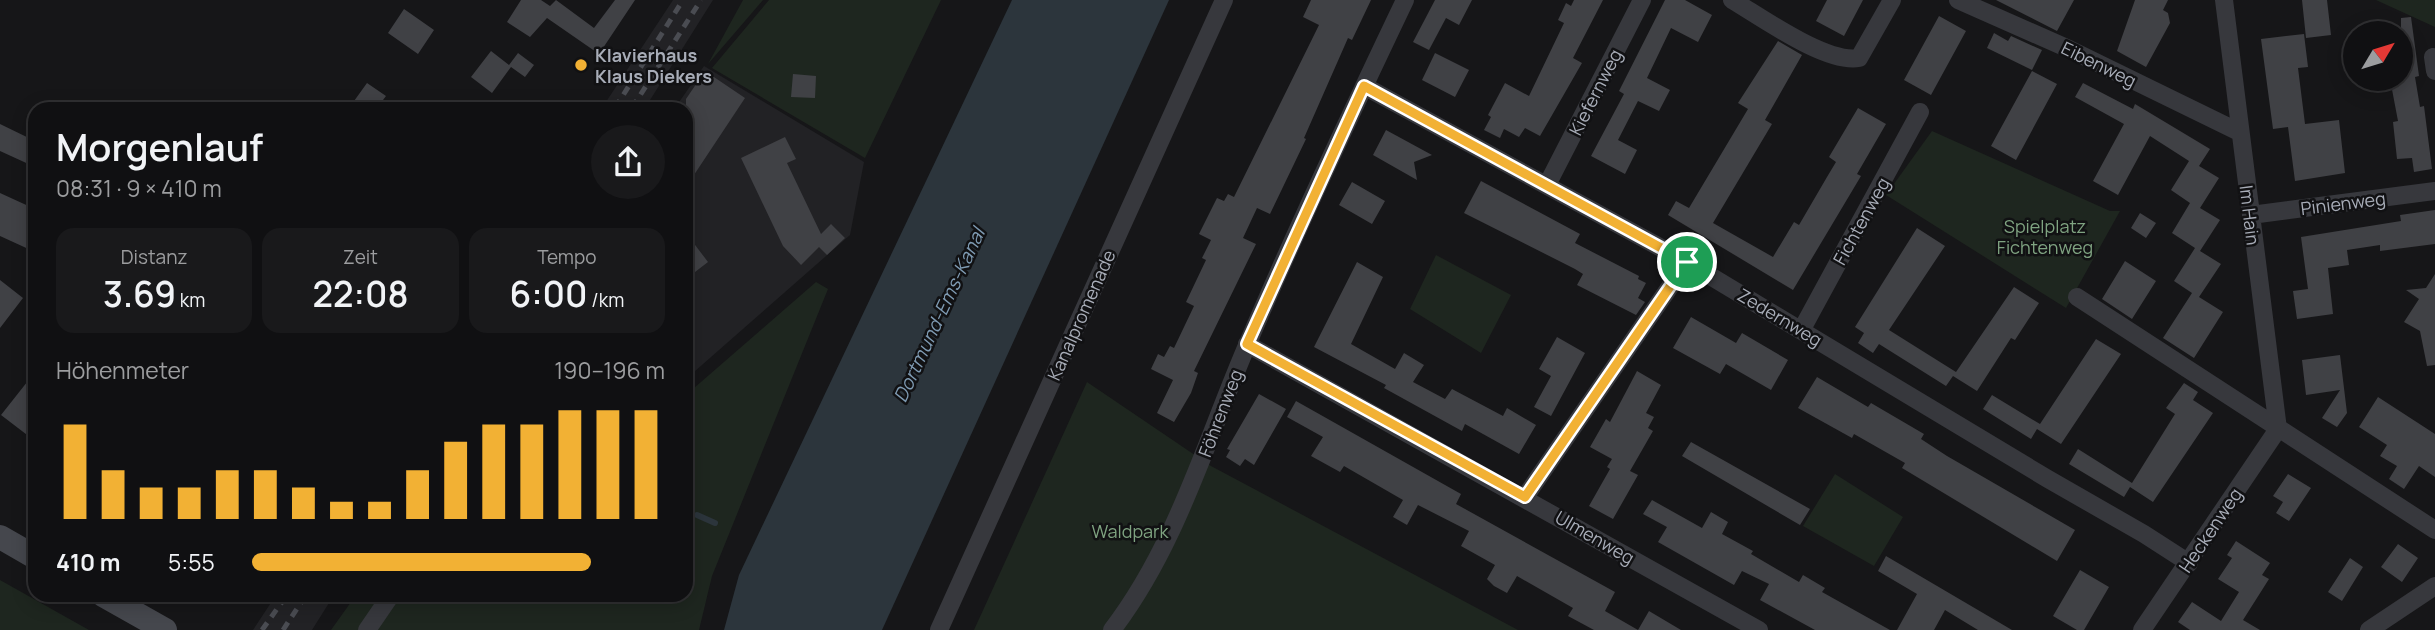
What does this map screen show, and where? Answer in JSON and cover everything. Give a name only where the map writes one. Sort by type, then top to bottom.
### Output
[{"type":"main road","points":[[0,537],[28,553]]},
{"type":"main road","points":[[115,602],[165,630]]},
{"type":"street","name":"Kanalpromenade","points":[[939,630],[1224,0]]},
{"type":"street","name":"Föhrenweg","points":[[1112,630],[1170,533],[1197,474],[1247,344],[1405,0]]},
{"type":"street","name":"Kiefernweg","points":[[1547,185],[1642,0]]},
{"type":"street","points":[[1732,0],[1819,50],[1850,60],[1858,58],[1866,47],[1892,0]]},
{"type":"street","name":"Eibenweg","points":[[1958,0],[2069,49],[2239,132]]},
{"type":"street","name":"Im Hain","points":[[2224,0],[2278,429]]},
{"type":"street","name":"Zedernweg","points":[[1364,86],[1687,262],[2189,563]]},
{"type":"street","name":"Fichtenweg","points":[[1801,329],[1920,113]]},
{"type":"street","name":"Pinienweg","points":[[2250,215],[2435,191]]},
{"type":"street","points":[[1525,497],[1687,262]]},
{"type":"street","points":[[2077,297],[2435,530]]},
{"type":"street","name":"Ulmenweg","points":[[1247,344],[1759,630]]},
{"type":"street","name":"Heckenweg","points":[[2142,630],[2278,429]]},
{"type":"street","points":[[2369,630],[2435,586]]},
{"type":"street","points":[[367,630],[386,602]]},
{"type":"shaded area","points":[[673,0],[713,0],[649,102],[606,102]]},
{"type":"shaded area","points":[[704,66],[864,162],[850,235],[693,373],[693,102],[679,102]]},
{"type":"shaded area","points":[[271,602],[330,602],[312,630],[253,630]]},
{"type":"green space","points":[[743,0],[763,0],[708,64]]},
{"type":"green space","points":[[769,0],[941,0],[865,158],[712,68]]},
{"type":"green space","points":[[2376,0],[2435,0],[2435,27]]},
{"type":"green space","name":"Spielplatz Fichtenweg","points":[[1932,131],[2110,211],[2120,211],[2066,308],[1886,195]]},
{"type":"green space","points":[[1436,255],[1511,295],[1481,353],[1410,309]]},
{"type":"green space","points":[[816,282],[828,289],[712,576],[699,630],[331,630],[351,602],[693,602],[693,389]]},
{"type":"green space","name":"Waldpark","points":[[1087,382],[1211,466],[1518,630],[974,630]]},
{"type":"green space","points":[[1835,474],[1903,517],[1874,566],[1803,526]]},
{"type":"green space","points":[[0,580],[28,596],[28,602],[39,602],[89,630],[0,630]]},
{"type":"water","name":"Dortmund-Ems-Kanal","points":[[1012,0],[1169,0],[882,630],[724,630],[739,575]]},
{"type":"building","points":[[521,0],[541,0],[550,6],[556,0],[594,28],[615,0],[635,0],[599,54],[547,18],[530,37],[507,22]]},
{"type":"building","points":[[1311,0],[1371,0],[1352,40],[1348,38],[1304,138],[1306,139],[1270,214],[1257,208],[1243,238],[1256,244],[1194,371],[1198,373],[1191,393],[1174,422],[1157,413],[1173,380],[1151,369],[1158,354],[1164,357],[1170,346],[1174,348],[1194,306],[1186,302],[1206,260],[1202,258],[1211,240],[1199,234],[1217,198],[1224,201],[1228,194],[1234,197],[1319,25],[1303,17]]},
{"type":"building","points":[[1435,0],[1472,0],[1459,25],[1446,18],[1429,50],[1413,42]]},
{"type":"building","points":[[1574,0],[1603,0],[1573,58],[1582,63],[1540,136],[1525,128],[1519,137],[1504,129],[1500,138],[1484,130],[1491,117],[1488,115],[1505,83],[1529,96],[1564,23],[1558,20],[1566,3],[1571,6]]},
{"type":"building","points":[[1665,0],[1685,0],[1712,15],[1698,42],[1671,28],[1647,78],[1670,90],[1659,111],[1638,101],[1618,140],[1637,150],[1625,174],[1591,156],[1624,94],[1619,91]]},
{"type":"building","points":[[1827,0],[1863,0],[1844,36],[1816,21]]},
{"type":"building","points":[[1996,0],[2074,0],[2057,31]]},
{"type":"building","points":[[2135,0],[2168,0],[2163,10],[2168,13],[2170,23],[2146,67],[2117,51]]},
{"type":"building","points":[[2302,0],[2327,0],[2331,35],[2306,38]]},
{"type":"building","points":[[404,9],[434,30],[418,54],[388,33]]},
{"type":"building","points":[[1939,16],[1966,31],[1931,95],[1904,80]]},
{"type":"building","points":[[2411,17],[2412,21],[2401,21],[2401,18]]},
{"type":"building","points":[[2413,32],[2419,76],[2415,77],[2420,107],[2424,106],[2432,169],[2414,172],[2412,158],[2397,159],[2393,122],[2398,121],[2392,91],[2413,91]]},
{"type":"building","points":[[1994,33],[2008,41],[2011,36],[2042,50],[2032,70],[1987,48]]},
{"type":"building","points":[[2304,34],[2308,67],[2298,68],[2305,124],[2339,120],[2345,173],[2295,181],[2288,127],[2273,129],[2261,39]]},
{"type":"building","points":[[1778,41],[1802,55],[1765,120],[1772,124],[1713,223],[1773,257],[1794,222],[1799,225],[1836,162],[1829,157],[1858,108],[1886,124],[1857,174],[1861,176],[1793,290],[1668,215],[1676,201],[1689,208],[1748,109],[1738,103]]},
{"type":"building","points":[[491,51],[509,65],[518,53],[534,65],[525,77],[511,67],[492,93],[471,77]]},
{"type":"building","points":[[1435,53],[1469,70],[1455,97],[1422,80]]},
{"type":"building","points":[[705,71],[745,98],[693,176],[693,102],[686,102]]},
{"type":"building","points":[[2032,71],[2057,84],[2016,160],[1991,146]]},
{"type":"building","points":[[793,74],[816,76],[815,98],[791,97]]},
{"type":"building","points":[[367,83],[386,96],[382,102],[353,102]]},
{"type":"building","points":[[2083,83],[2133,109],[2135,104],[2210,149],[2199,166],[2219,178],[2200,208],[2220,220],[2200,251],[2221,264],[2199,297],[2223,312],[2194,358],[2163,338],[2192,293],[2174,281],[2195,248],[2172,233],[2190,203],[2171,190],[2189,161],[2150,136],[2118,195],[2093,181],[2124,124],[2075,97]]},
{"type":"building","points":[[0,124],[28,138],[28,164],[0,151]]},
{"type":"building","points":[[1386,130],[1432,155],[1414,162],[1417,180],[1373,155]]},
{"type":"building","points":[[785,137],[796,159],[787,163],[821,234],[831,224],[845,238],[827,255],[819,247],[801,265],[783,246],[741,158]]},
{"type":"building","points":[[1481,181],[1580,234],[1575,243],[1639,276],[1638,279],[1646,283],[1638,298],[1645,302],[1636,315],[1577,285],[1583,274],[1575,269],[1464,213]]},
{"type":"building","points":[[1352,182],[1385,201],[1372,224],[1339,205]]},
{"type":"building","points":[[0,193],[28,206],[28,249],[0,236]]},
{"type":"building","points":[[2435,210],[2435,244],[2380,251],[2380,245],[2347,250],[2349,265],[2328,268],[2333,314],[2297,319],[2293,291],[2308,289],[2301,237],[2401,221],[2400,215]]},
{"type":"building","points":[[2140,213],[2156,223],[2146,238],[2131,228]]},
{"type":"building","points":[[1917,228],[1945,246],[1889,330],[1956,372],[2014,287],[2039,303],[2015,340],[2011,338],[1977,391],[1953,376],[1946,386],[1879,344],[1873,353],[1858,343],[1864,333],[1855,327]]},
{"type":"building","points":[[693,242],[708,262],[693,274]]},
{"type":"building","points":[[2125,261],[2156,281],[2132,319],[2102,299]]},
{"type":"building","points":[[1357,262],[1383,277],[1351,344],[1395,369],[1404,353],[1424,365],[1413,382],[1445,399],[1452,389],[1503,416],[1507,408],[1536,425],[1519,454],[1465,424],[1462,431],[1384,388],[1386,385],[1314,347]]},
{"type":"building","points":[[2435,274],[2435,365],[2427,366],[2420,331],[2404,322],[2419,299],[2406,290],[2426,288]]},
{"type":"building","points":[[0,280],[23,298],[0,328]]},
{"type":"building","points":[[1691,317],[1736,343],[1742,333],[1788,360],[1771,390],[1726,364],[1720,374],[1673,348]]},
{"type":"building","points":[[1557,337],[1585,353],[1551,416],[1534,407],[1551,376],[1539,369]]},
{"type":"building","points":[[2096,339],[2121,354],[2061,444],[2037,429],[2031,439],[1983,409],[1992,395],[2040,424]]},
{"type":"building","points":[[2340,355],[2347,413],[2337,427],[2322,418],[2340,390],[2306,395],[2302,360]]},
{"type":"building","points":[[1637,371],[1661,385],[1646,413],[1654,417],[1648,428],[1653,431],[1630,471],[1638,475],[1613,519],[1589,506],[1610,469],[1607,467],[1612,459],[1590,447],[1606,419],[1610,422]]},
{"type":"building","points":[[1817,377],[1868,407],[1871,403],[1924,434],[1921,439],[1947,456],[2075,530],[2057,561],[1902,468],[1905,463],[1854,434],[1852,438],[1798,408]]},
{"type":"building","points":[[28,381],[28,436],[1,415]]},
{"type":"building","points":[[2184,383],[2198,392],[2193,400],[2213,413],[2153,502],[2130,487],[2124,497],[2069,464],[2078,449],[2132,483],[2175,414],[2166,408]]},
{"type":"building","points":[[1259,394],[1286,409],[1254,465],[1245,459],[1240,466],[1226,457],[1230,450],[1227,449]]},
{"type":"building","points":[[2378,397],[2435,434],[2435,477],[2419,466],[2404,489],[2389,479],[2397,466],[2380,456],[2387,445],[2359,427]]},
{"type":"building","points":[[1296,401],[1461,494],[1456,504],[1615,592],[1605,611],[1638,630],[1594,630],[1568,616],[1573,608],[1517,576],[1507,593],[1494,586],[1487,579],[1495,565],[1461,546],[1469,531],[1418,505],[1407,525],[1393,517],[1403,500],[1344,466],[1340,472],[1311,456],[1323,437],[1287,417]]},
{"type":"building","points":[[1691,442],[1810,509],[1800,525],[1682,456]]},
{"type":"building","points":[[2288,474],[2311,488],[2289,521],[2276,513],[2283,502],[2273,496]]},
{"type":"building","points":[[1652,500],[1702,528],[1711,512],[1728,522],[1722,534],[1753,551],[1751,554],[1799,582],[1803,575],[1825,588],[1822,592],[1890,630],[1815,630],[1760,600],[1769,584],[1742,571],[1734,585],[1658,542],[1667,527],[1643,514]]},
{"type":"building","points":[[2236,541],[2270,563],[2262,575],[2269,579],[2243,620],[2260,630],[2190,630],[2178,622],[2192,602],[2221,621],[2239,592],[2218,579],[2232,558],[2227,555]]},
{"type":"building","points":[[2398,544],[2418,558],[2402,582],[2381,567]]},
{"type":"building","points":[[1886,556],[2012,630],[1978,630],[1945,610],[1934,630],[1897,630],[1917,594],[1878,571]]},
{"type":"building","points":[[2350,558],[2363,567],[2342,601],[2328,592]]},
{"type":"building","points":[[2080,570],[2109,587],[2084,630],[2077,630],[2053,616]]},
{"type":"building","points":[[1649,611],[1681,630],[1638,630]]},
{"type":"waterway","points":[[697,515],[715,523]]},
{"type":"railway","points":[[619,102],[683,0]]},
{"type":"railway","points":[[636,102],[701,0]]},
{"type":"railway","points":[[262,630],[282,602]]},
{"type":"railway","points":[[283,630],[301,602]]},
{"type":"place","name":"Klavierhaus Klaus Diekers","points":[[581,65]]},
{"type":"route","points":[[1364,86],[1687,262],[1525,497],[1247,344],[1364,86]]}]
